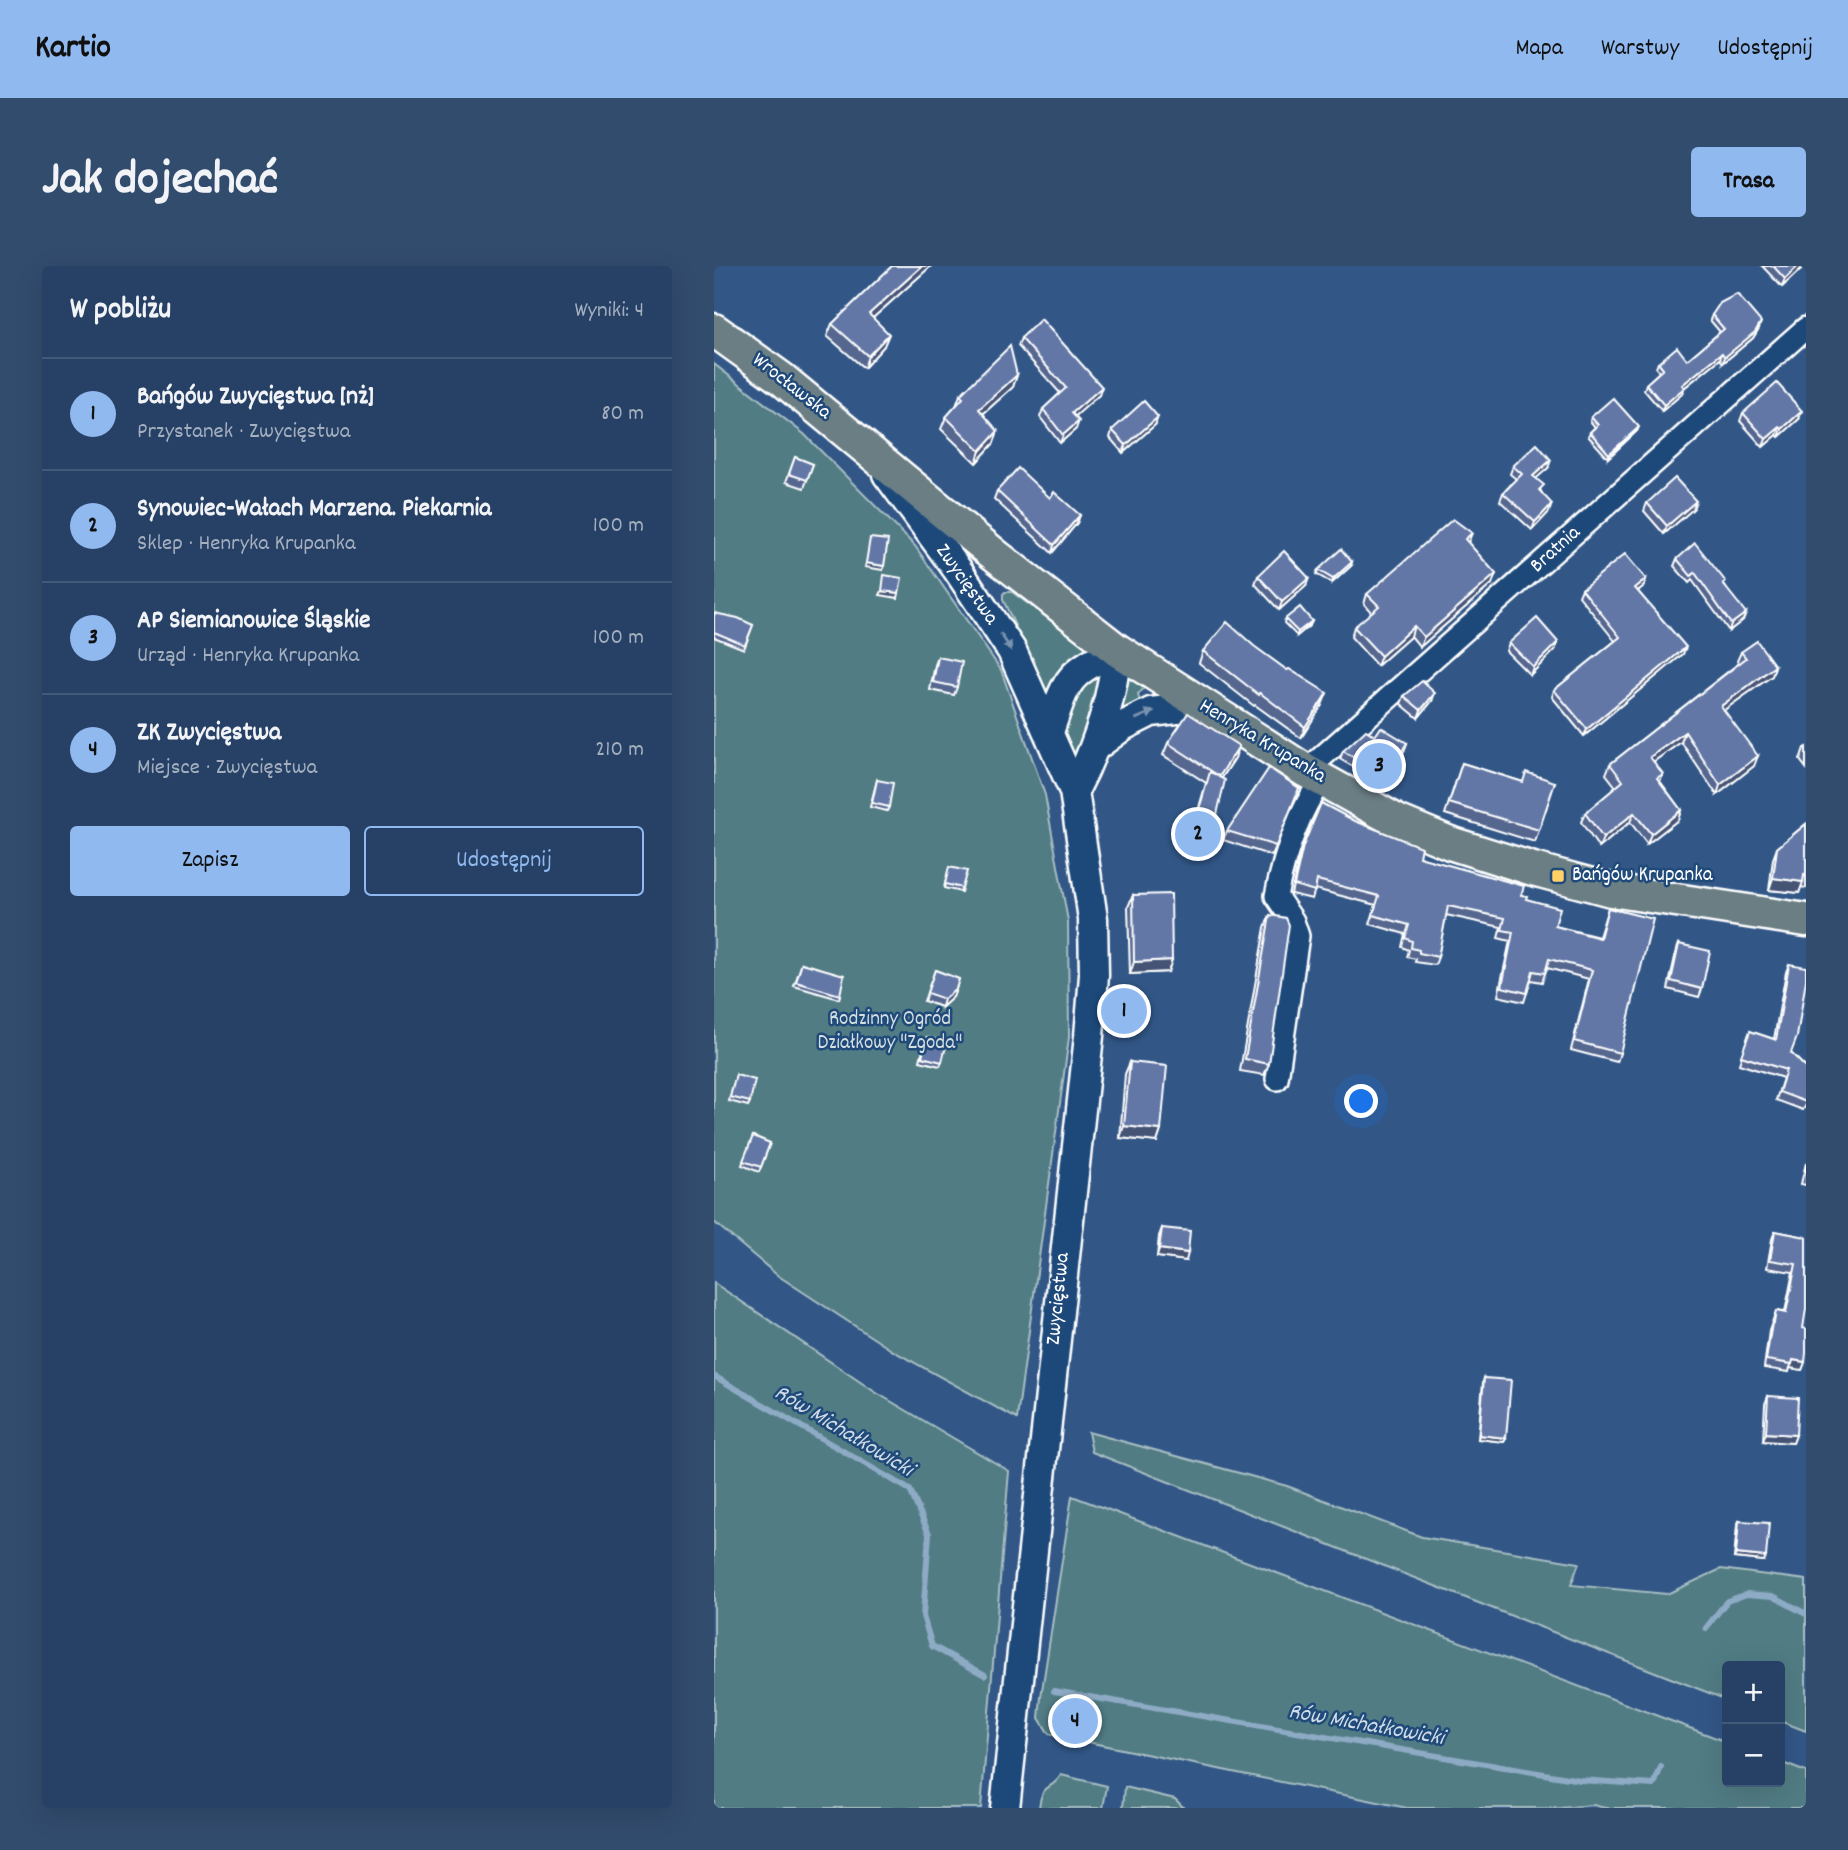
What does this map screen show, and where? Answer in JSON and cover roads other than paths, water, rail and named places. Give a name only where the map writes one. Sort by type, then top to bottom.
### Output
[{"type":"main road","name":"Wrocławska","points":[[714,330],[782,379],[866,447]]},
{"type":"main road","name":"Henryka Krupanka","points":[[866,447],[986,548],[1117,650],[1314,775],[1408,825],[1450,843],[1611,890],[1806,920]]},
{"type":"main road","name":"Zwycięstwa","points":[[866,447],[957,569],[1012,651],[1074,791],[1093,919],[1091,1013],[1004,1808]]},
{"type":"main road","points":[[1049,732],[1070,679],[1084,666],[1117,650]]},
{"type":"main road","points":[[1074,791],[1096,746],[1112,690],[1117,650]]},
{"type":"main road","points":[[1096,746],[1123,726],[1151,712],[1202,706]]},
{"type":"street","name":"Bratnia","points":[[1277,1079],[1298,936],[1293,921],[1276,897],[1286,856],[1308,799],[1314,775],[1806,328]]},
{"type":"waterway","name":"Rów Michałkowicki","points":[[714,1376],[910,1490],[929,1534],[923,1616],[932,1646],[985,1675]]},
{"type":"waterway","name":"Rów Michałkowicki","points":[[1706,1628],[1727,1601],[1747,1594],[1773,1596],[1806,1614]]},
{"type":"waterway","name":"Rów Michałkowicki","points":[[1054,1691],[1580,1780],[1654,1785],[1661,1767]]},
{"type":"place","name":"AP Siemianowice Śląskie","points":[[1379,766]]},
{"type":"place","name":"Synowiec-Wałach Marzena. Piekarnia","points":[[1198,834]]},
{"type":"place","name":"Bańgów Krupanka","points":[[1558,876]]},
{"type":"place","name":"Bańgów Zwycięstwa [nż]","points":[[1124,1011]]},
{"type":"place","name":"ZK Zwycięstwa","points":[[1075,1721]]},
{"type":"park label","name":"Rodzinny Ogród Działkowy \"Zgoda\"","points":[[890,1032]]}]
